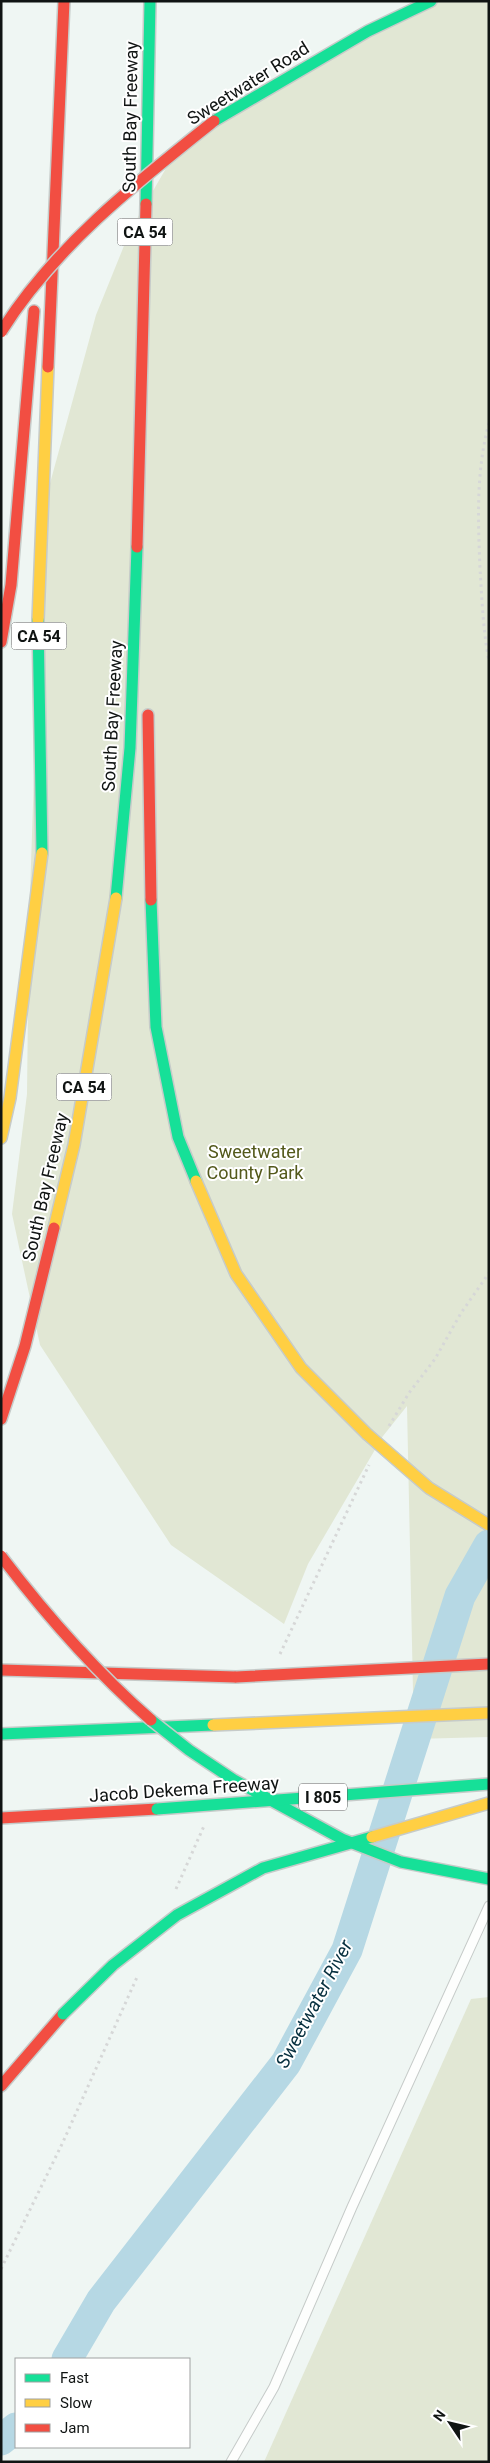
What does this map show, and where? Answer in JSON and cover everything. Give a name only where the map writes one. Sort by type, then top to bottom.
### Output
[{"type":"main road","name":"CA 54","points":[[1,1138],[10,1098],[42,865],[38,604],[64,1]]},
{"type":"main road","name":"South Bay Freeway","points":[[1,1419],[25,1346],[74,1145],[117,891],[130,748],[140,462],[150,1]]},
{"type":"main road","name":"Sweetwater Road","points":[[1,332],[29,292],[94,221],[135,184],[214,121],[368,31],[431,1]]},
{"type":"main road","points":[[43,191],[59,132]]},
{"type":"main road","points":[[1,642],[11,585],[38,260]]},
{"type":"main road","points":[[140,462],[146,638]]},
{"type":"main road","points":[[148,707],[152,970],[156,1027],[178,1137],[205,1204],[236,1274],[301,1368],[366,1434],[428,1488],[489,1525]]},
{"type":"main road","points":[[1,1556],[56,1625],[116,1688],[174,1739],[222,1773],[258,1795],[336,1836],[389,1858],[439,1871],[489,1879]]},
{"type":"main road","points":[[1,1670],[236,1677],[489,1664]]},
{"type":"main road","points":[[1,1734],[489,1712]]},
{"type":"main road","points":[[20,1722],[78,1731]]},
{"type":"main road","name":"Jacob Dekema Freeway","points":[[1,1818],[157,1809],[489,1784]]},
{"type":"main road","points":[[1,2086],[64,2014],[113,1965],[177,1914],[263,1868],[489,1803]]},
{"type":"lane","points":[[231,2462],[274,2387],[352,2207],[489,1906]]},
{"type":"path","points":[[489,423],[483,445],[478,514],[482,599],[489,661]]},
{"type":"green space","name":"Sweetwater County Park","points":[[432,1],[489,1],[489,1737],[414,1739],[407,1406],[383,1436],[308,1564],[284,1624],[171,1545],[40,1345],[12,1214],[27,1094],[29,923],[43,509],[96,315],[130,231],[169,163],[215,119]]},
{"type":"green space","points":[[489,1997],[489,2462],[264,2462],[471,1999]]},
{"type":"waterway","name":"Sweetwater River","points":[[68,2358],[101,2301],[286,2063],[347,1950],[460,1596],[489,1545]]},
{"type":"waterway","name":"Sweetwater River","points":[[1,2440],[15,2429]]},
{"type":"traffic: fast","points":[[146,204],[150,1]]},
{"type":"traffic: fast","points":[[214,121],[368,31],[431,1]]},
{"type":"traffic: fast","points":[[116,898],[130,748],[137,547]]},
{"type":"traffic: fast","points":[[38,620],[42,853]]},
{"type":"traffic: fast","points":[[151,900],[156,1027],[178,1137],[196,1181]]},
{"type":"traffic: fast","points":[[151,1720],[189,1750],[234,1780],[342,1839],[401,1862],[489,1879]]},
{"type":"traffic: fast","points":[[1,1734],[213,1725]]},
{"type":"traffic: fast","points":[[157,1809],[489,1784]]},
{"type":"traffic: fast","points":[[63,2014],[113,1965],[177,1915],[263,1868],[372,1837]]},
{"type":"traffic: slow","points":[[38,620],[48,367]]},
{"type":"traffic: slow","points":[[1,1138],[10,1098],[42,853]]},
{"type":"traffic: slow","points":[[54,1228],[74,1145],[116,898]]},
{"type":"traffic: slow","points":[[196,1181],[236,1274],[301,1368],[367,1434]]},
{"type":"traffic: slow","points":[[367,1434],[429,1488],[489,1525]]},
{"type":"traffic: slow","points":[[213,1725],[489,1713]]},
{"type":"traffic: slow","points":[[372,1837],[489,1803]]},
{"type":"traffic: jam","points":[[48,367],[64,1]]},
{"type":"traffic: jam","points":[[1,332],[22,301],[46,272],[98,217],[214,121]]},
{"type":"traffic: jam","points":[[137,547],[146,204]]},
{"type":"traffic: jam","points":[[1,642],[11,585],[34,311]]},
{"type":"traffic: jam","points":[[148,715],[151,900]]},
{"type":"traffic: jam","points":[[1,1419],[25,1346],[54,1228]]},
{"type":"traffic: jam","points":[[1,1556],[72,1642],[110,1682],[151,1720]]},
{"type":"traffic: jam","points":[[236,1677],[489,1664]]},
{"type":"traffic: jam","points":[[1,1670],[236,1677]]},
{"type":"traffic: jam","points":[[1,1818],[157,1809]]},
{"type":"traffic: jam","points":[[1,2086],[63,2014]]}]
